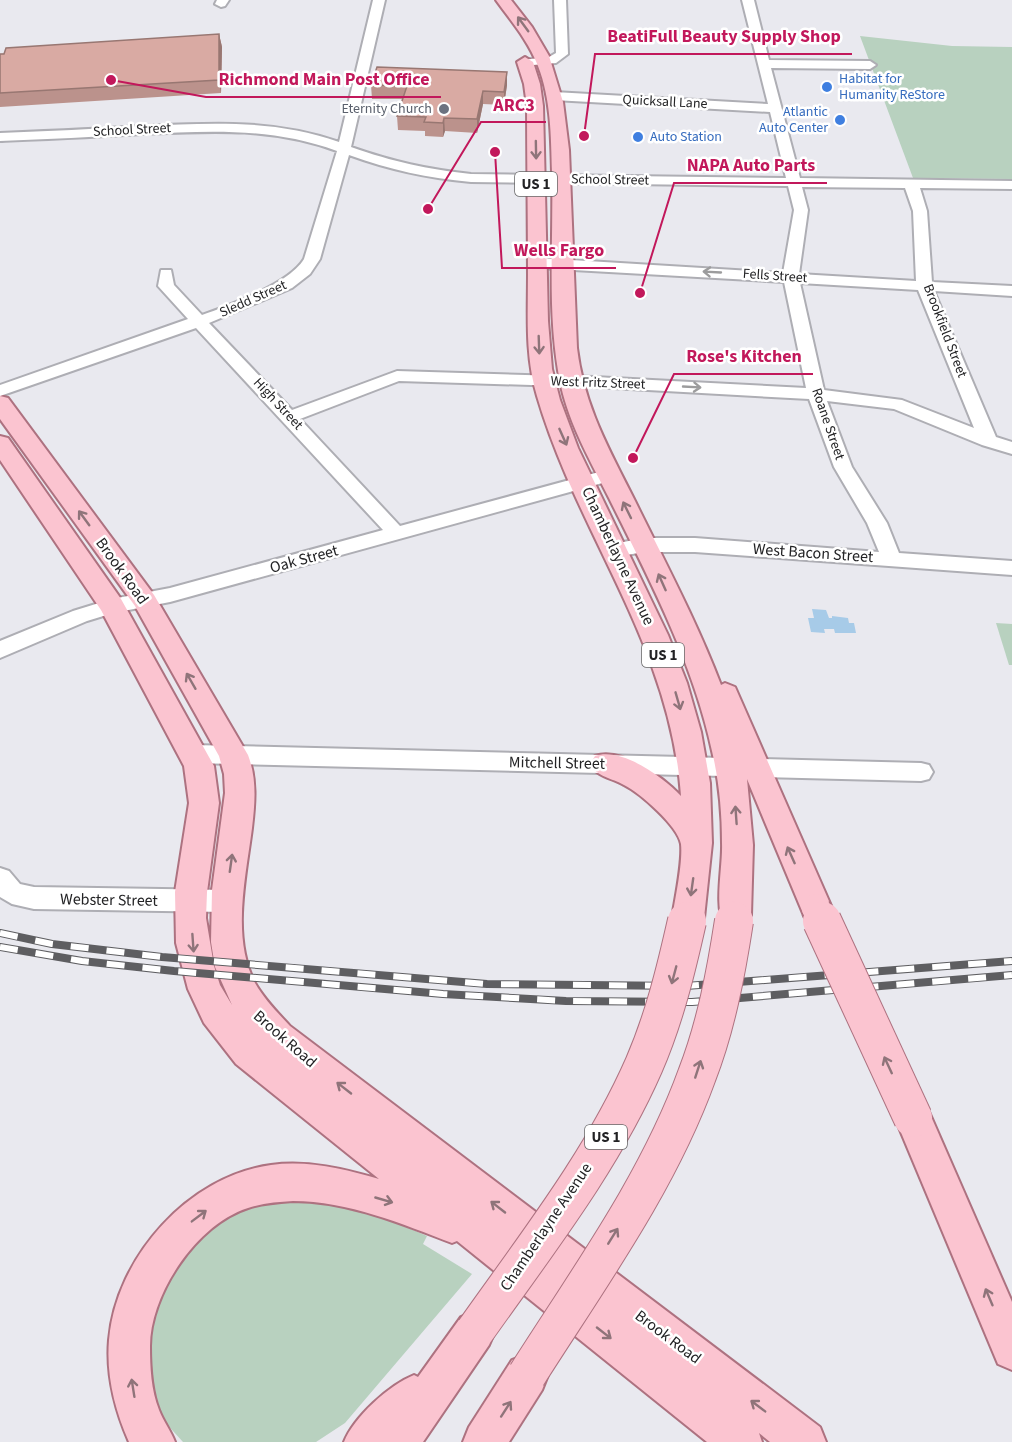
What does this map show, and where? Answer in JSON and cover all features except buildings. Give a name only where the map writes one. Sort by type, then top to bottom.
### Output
[{"type":"main road","name":"Chamberlayne Avenue","points":[[494,0],[505,26],[535,62],[554,96],[559,127],[564,332],[571,382],[585,420],[679,619],[711,701],[743,767],[792,857],[913,1118],[1012,1350]]},
{"type":"main road","name":"Chamberlayne Avenue","points":[[397,1442],[569,1197],[626,1100],[659,1025],[676,971],[687,918],[697,843],[693,766],[673,683],[655,637],[560,431],[544,382],[539,341],[535,62]]},
{"type":"main road","name":"Brook Road","points":[[0,403],[145,601],[233,755],[240,782],[209,901],[197,973],[215,1011],[236,1041],[741,1442]]},
{"type":"main road","name":"Brook Road","points":[[0,443],[112,606],[193,754],[202,775],[205,794],[209,901],[227,940],[233,976],[245,1001],[261,1022],[805,1442]]},
{"type":"main road","points":[[605,764],[636,776],[657,790],[674,808],[697,843]]},
{"type":"main road","name":"Chamberlayne Avenue","points":[[484,1442],[648,1179],[677,1123],[711,1031],[725,975],[735,915],[737,830],[743,767]]},
{"type":"main road","points":[[154,1442],[136,1408],[129,1351],[132,1321],[142,1288],[162,1254],[184,1228],[207,1210],[234,1194],[269,1184],[316,1183],[388,1201],[475,1232]]},
{"type":"main road","points":[[365,1442],[466,1343]]},
{"type":"street","name":"Sledd Street","points":[[0,391],[199,321],[286,285],[305,271],[312,259],[344,149],[379,0]]},
{"type":"street","points":[[535,62],[562,54],[560,0]]},
{"type":"street","name":"Roane Street","points":[[748,0],[801,210],[790,261],[791,278],[816,394],[843,467],[877,524],[892,559]]},
{"type":"street","points":[[765,64],[870,65]]},
{"type":"street","name":"Quicksall Lane","points":[[554,96],[776,108]]},
{"type":"street","name":"School Street","points":[[0,136],[251,127],[301,134],[388,165],[433,174],[484,179],[1012,185]]},
{"type":"street","name":"Brookfield Street","points":[[911,183],[920,211],[923,234],[924,285],[988,441]]},
{"type":"street","name":"Fells Street","points":[[538,262],[1012,291]]},
{"type":"street","name":"High Street","points":[[166,273],[166,286],[397,534]]},
{"type":"street","name":"West Fritz Street","points":[[290,417],[397,376],[571,382],[816,394],[896,404],[921,412],[988,441],[1012,448]]},
{"type":"street","name":"Oak Street","points":[[0,650],[80,616],[112,606],[145,601],[610,474]]},
{"type":"street","name":"West Bacon Street","points":[[615,550],[644,545],[695,545],[1012,568]]},
{"type":"street","name":"Mitchell Street","points":[[193,754],[921,772]]},
{"type":"street","name":"Webster Street","points":[[0,879],[12,893],[33,898],[209,901]]},
{"type":"green space","points":[[860,36],[952,46],[1012,47],[1012,179],[913,178]]},
{"type":"green space","points":[[996,623],[1012,624],[1012,665],[1009,665]]},
{"type":"green space","points":[[301,1196],[374,1213],[427,1236],[423,1244],[472,1274],[345,1423],[316,1442],[183,1442],[163,1420],[155,1405],[148,1379],[146,1332],[165,1277],[202,1233],[247,1205]]},
{"type":"water","points":[[812,609],[826,610],[829,618],[832,616],[848,618],[849,623],[854,623],[856,633],[835,633],[834,629],[824,629],[825,633],[811,632],[808,618],[814,618]]},
{"type":"railway","points":[[0,933],[52,944],[162,957],[487,984],[686,986],[1012,961]]},
{"type":"railway","points":[[0,947],[82,961],[174,971],[443,994],[566,1001],[692,1002],[1012,975]]},
{"type":"place","name":"Richmond Main Post Office","points":[[111,80]]},
{"type":"place","name":"Habitat for Humanity ReStore","points":[[827,87]]},
{"type":"place","name":"Eternity Church","points":[[444,109]]},
{"type":"place","name":"Atlantic Auto Center","points":[[840,120]]},
{"type":"place","name":"BeatiFull Beauty Supply Shop","points":[[584,136]]},
{"type":"place","name":"Auto Station","points":[[638,137]]},
{"type":"place","name":"Wells Fargo","points":[[495,152]]},
{"type":"place","name":"ARC3","points":[[428,209]]},
{"type":"place","name":"NAPA Auto Parts","points":[[640,293]]},
{"type":"place","name":"Rose's Kitchen","points":[[633,458]]}]
